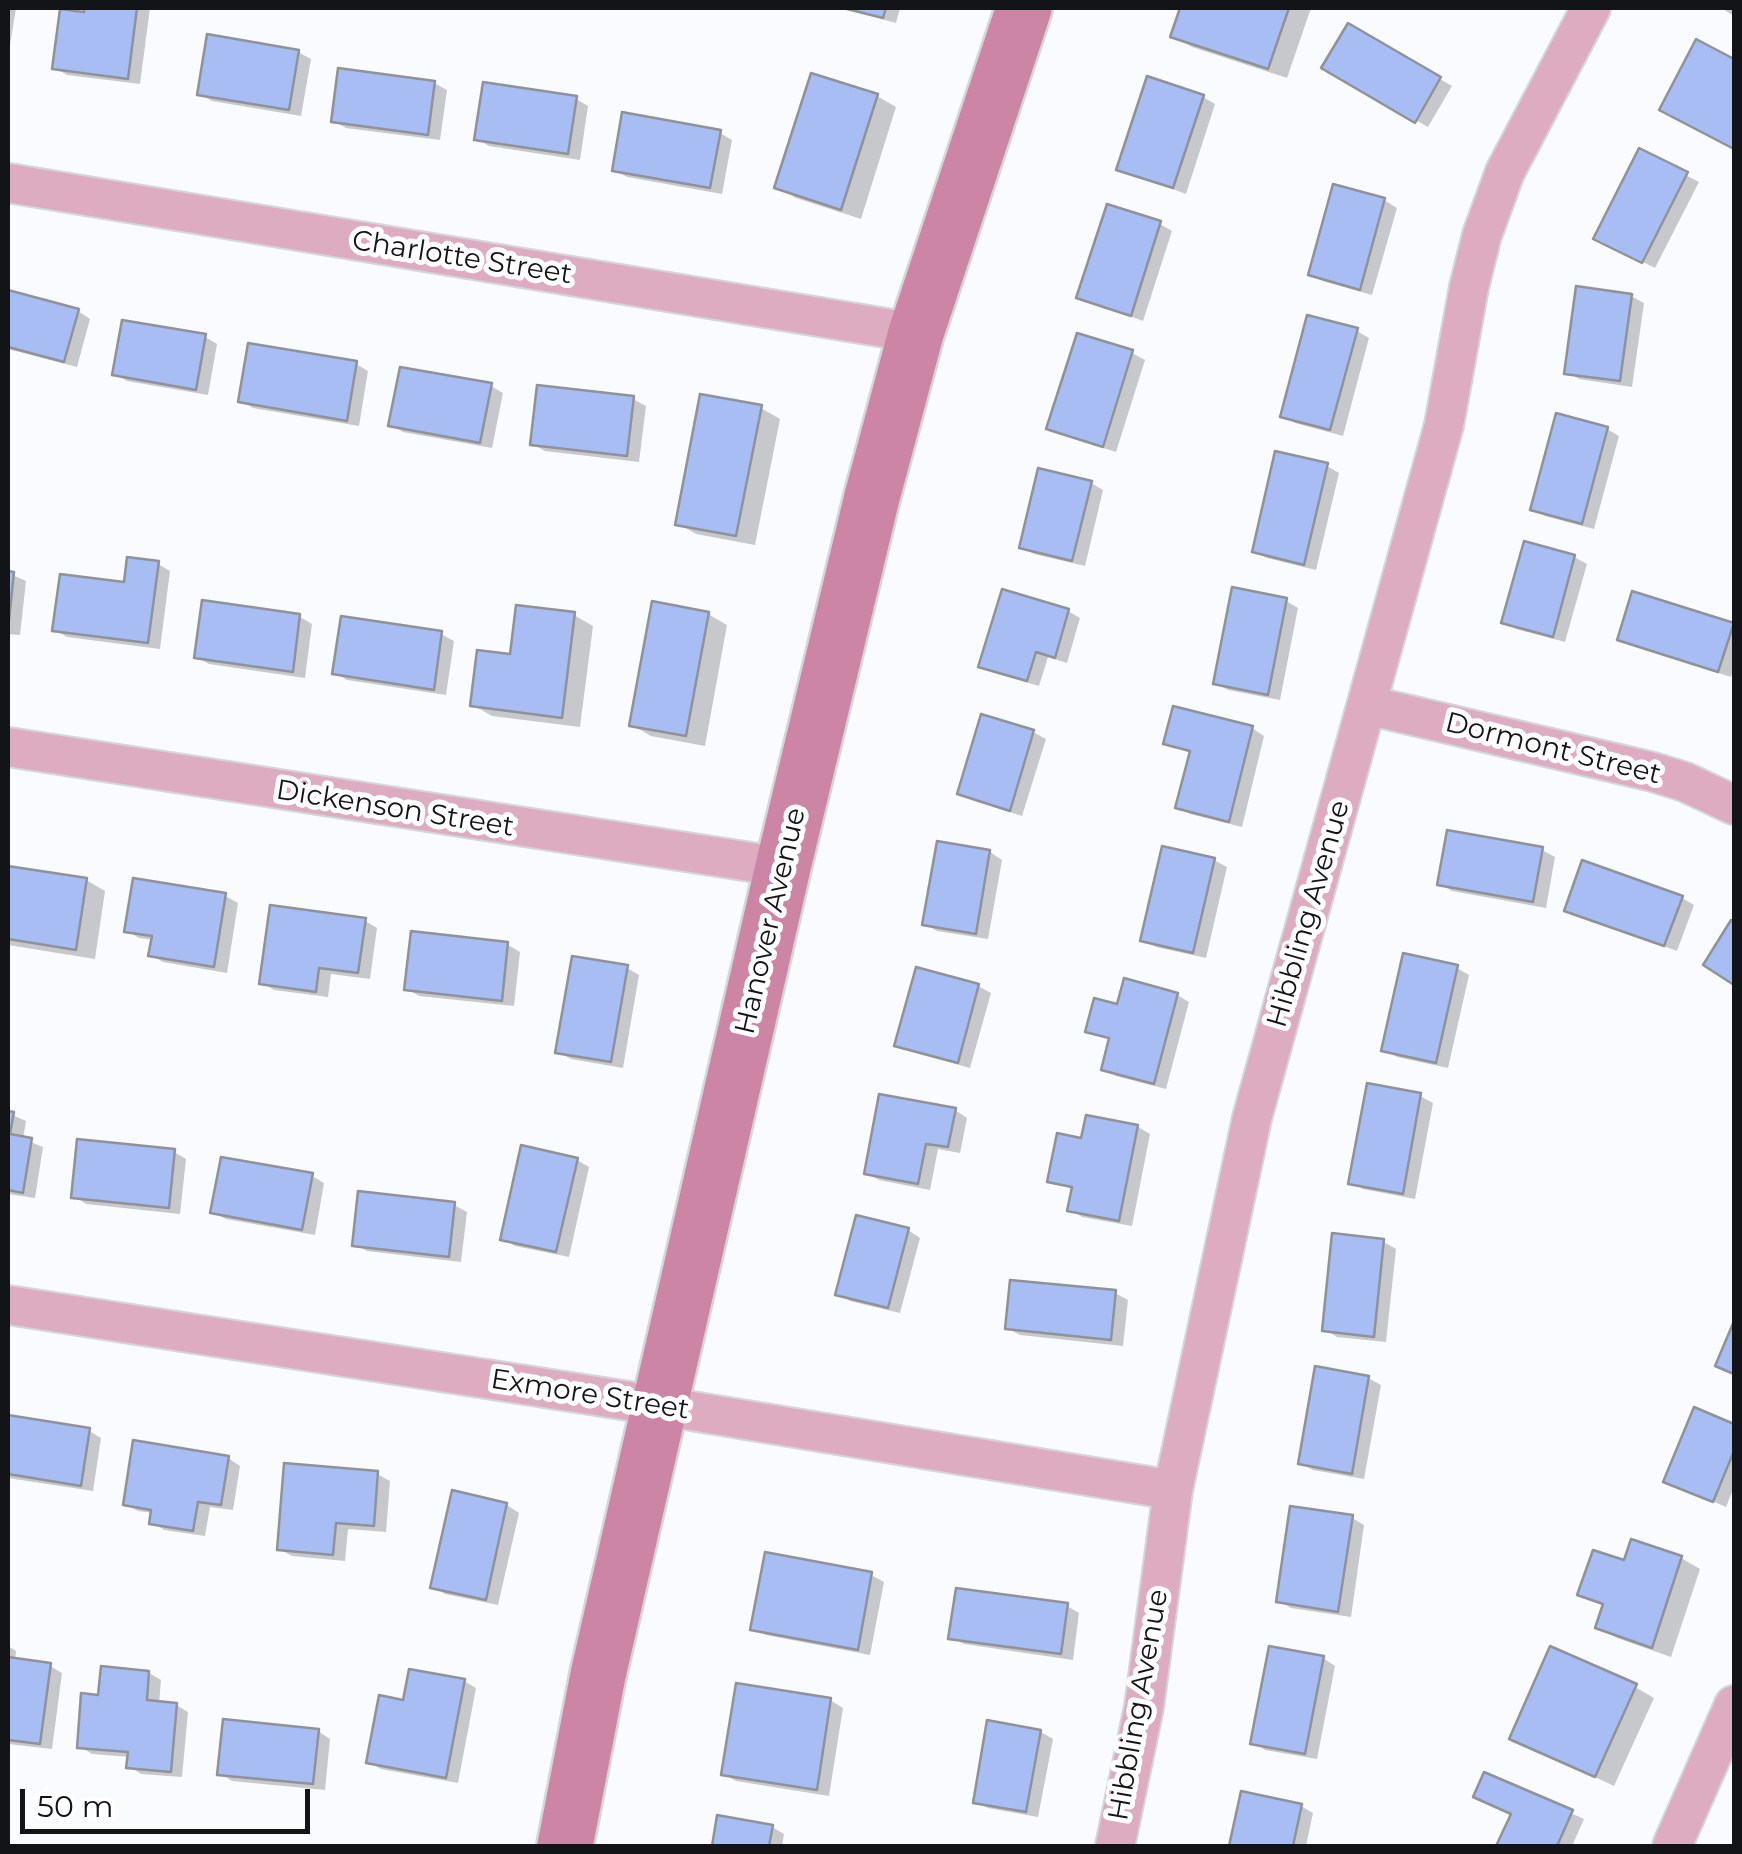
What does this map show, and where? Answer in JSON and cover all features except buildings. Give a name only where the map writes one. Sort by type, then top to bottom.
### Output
[{"type":"street","name":"Hanover Avenue","points":[[566,1846],[598,1675],[872,497],[916,333],[1024,8]]},
{"type":"street","name":"Hibbling Avenue","points":[[1115,1846],[1144,1707],[1173,1490],[1252,1118],[1444,425],[1482,235],[1505,172],[1583,10]]},
{"type":"street","name":"Charlotte Street","points":[[8,183],[916,333]]},
{"type":"street","name":"Dormont Street","points":[[1367,705],[1653,772],[1734,806]]},
{"type":"street","name":"Dickenson Street","points":[[8,747],[783,868]]},
{"type":"street","name":"Exmore Street","points":[[8,1305],[1173,1490]]},
{"type":"street","points":[[1672,1846],[1734,1705]]}]
